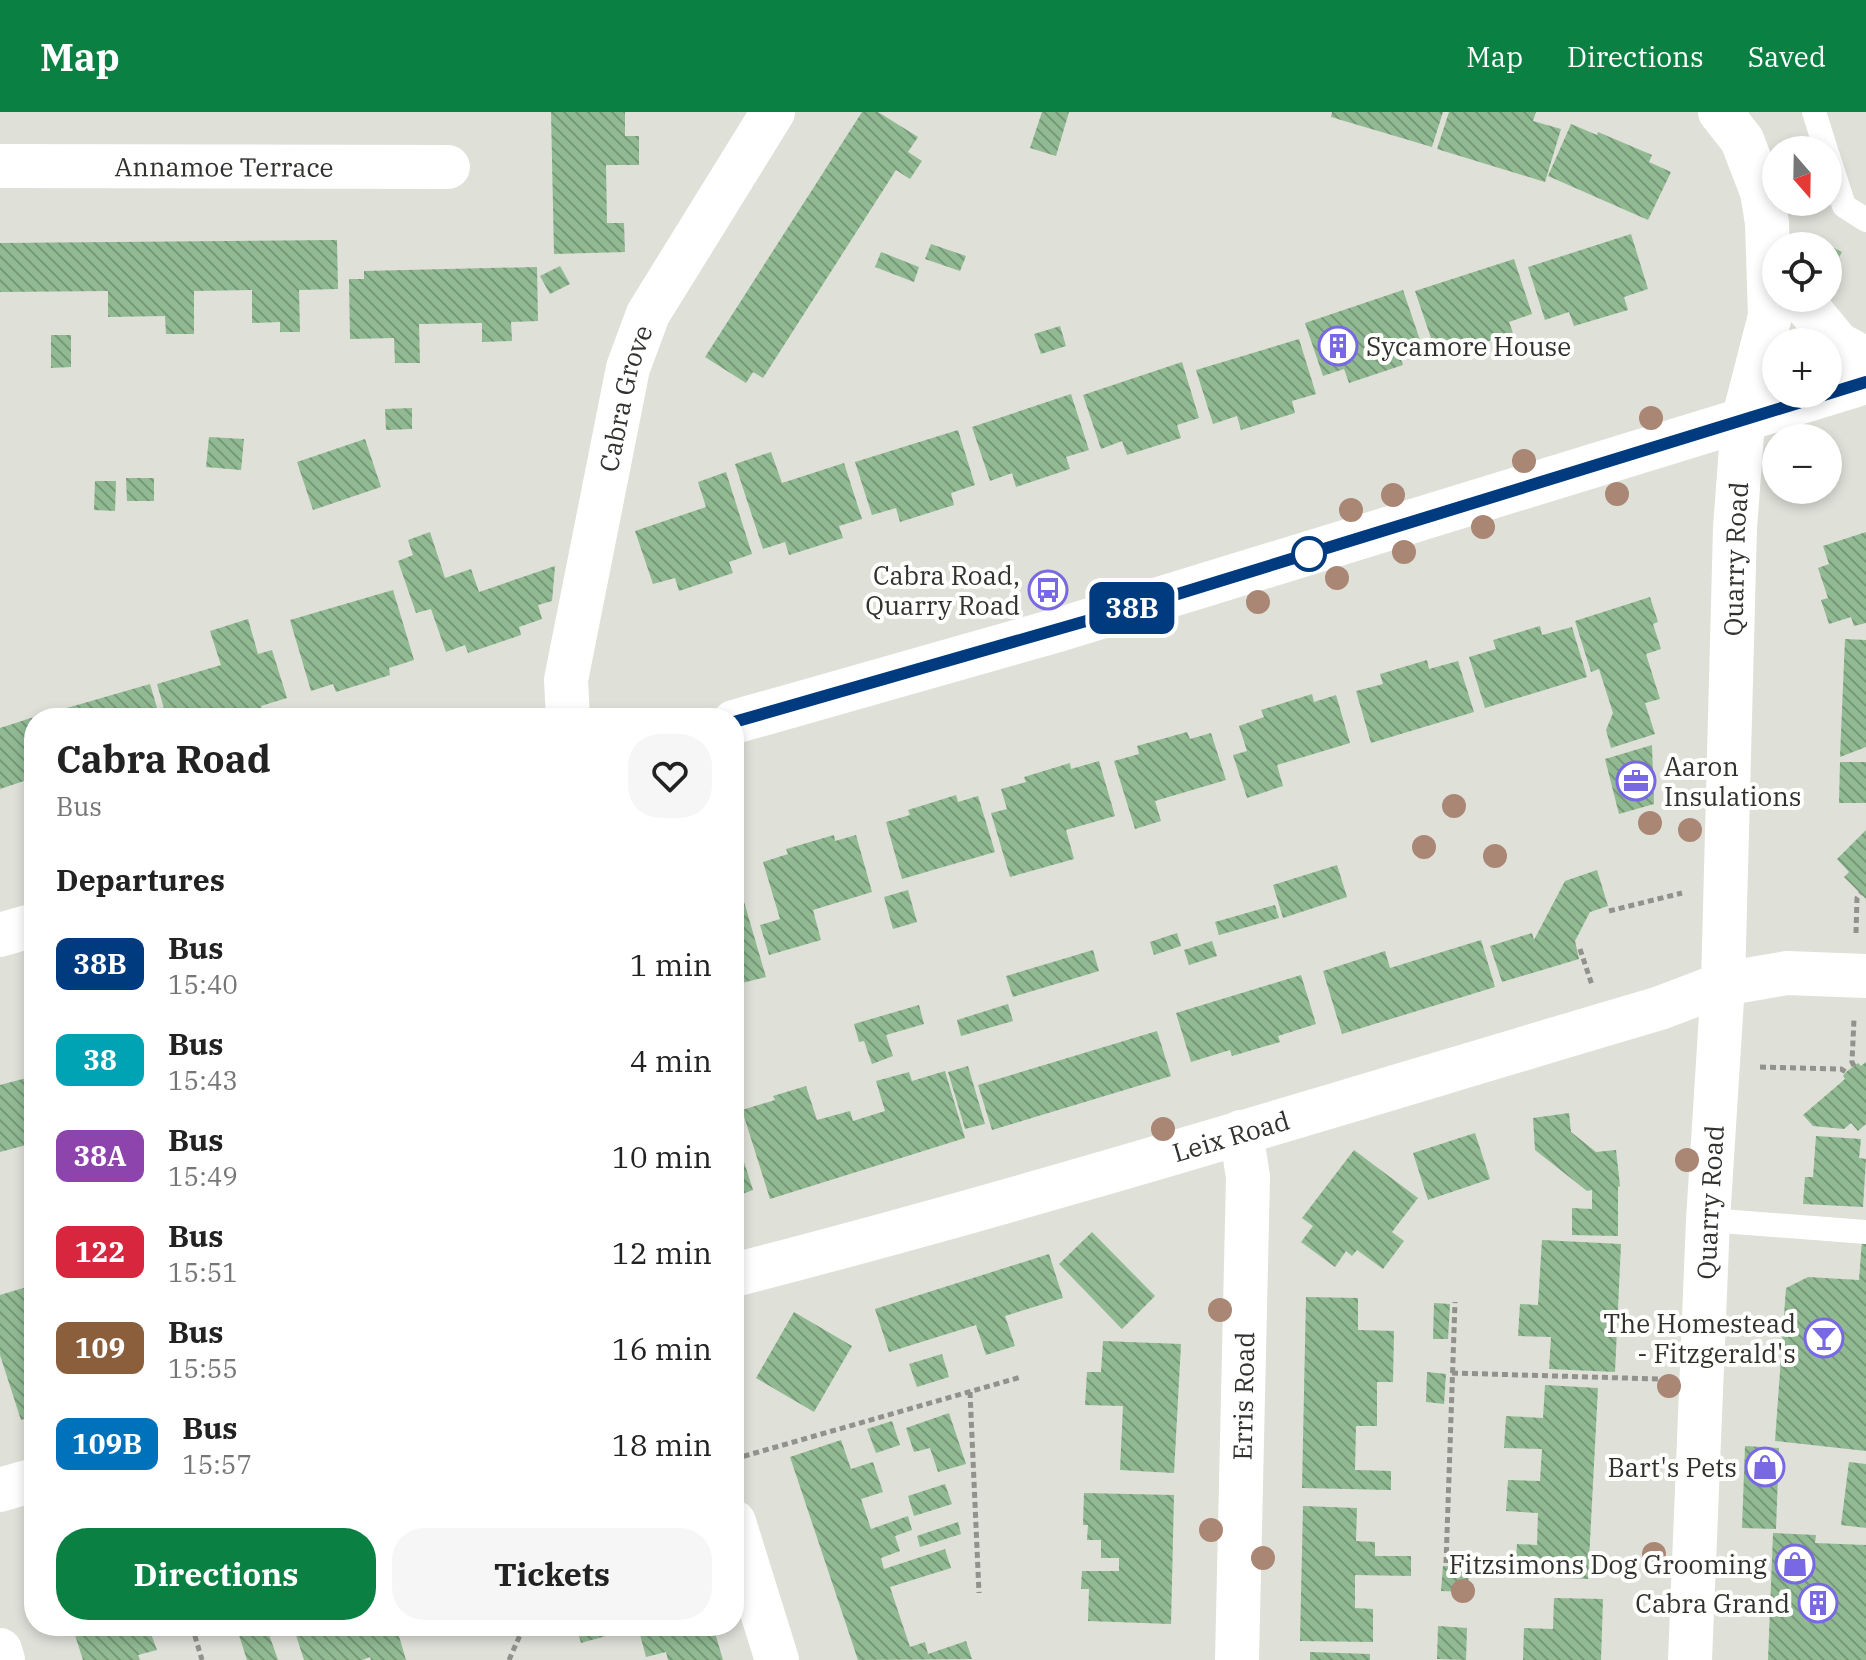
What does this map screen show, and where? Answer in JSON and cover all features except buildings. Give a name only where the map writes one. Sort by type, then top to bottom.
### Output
[{"type":"street","name":"Cabra Grove","points":[[567,708],[566,680],[628,368],[648,314],[773,112]]},
{"type":"street","name":"Quarry Road","points":[[1720,112],[1742,140],[1762,192],[1772,232]]},
{"type":"street","name":"Annamoe Terrace","points":[[0,166],[448,167]]},
{"type":"street","name":"Quarry Road","points":[[1690,1660],[1708,1220],[1723,984],[1735,528],[1743,421],[1770,312]]},
{"type":"street","points":[[1812,312],[1838,344],[1866,359]]},
{"type":"street","points":[[744,719],[1088,621],[1866,382]]},
{"type":"street","points":[[0,935],[24,928]]},
{"type":"street","points":[[1723,984],[1787,973],[1866,976]]},
{"type":"street","name":"Leix Road","points":[[744,1272],[879,1238],[1241,1132],[1660,1008],[1723,984]]},
{"type":"street","name":"Erris Road","points":[[1237,1660],[1248,1177],[1241,1132]]},
{"type":"street","points":[[0,1490],[24,1483]]},
{"type":"street","points":[[744,1554],[777,1660]]},
{"type":"street","points":[[0,1650],[3,1660]]},
{"type":"lane","points":[[1814,112],[1822,136]]},
{"type":"lane","points":[[1842,200],[1844,206],[1866,220]]},
{"type":"lane","points":[[1708,1220],[1866,1232]]},
{"type":"path","points":[[1609,911],[1675,893],[1725,893]]},
{"type":"path","points":[[1718,1066],[1841,1069],[1846,1072]]},
{"type":"path","points":[[1446,1563],[1455,1302]]},
{"type":"path","points":[[1452,1373],[1701,1380]]},
{"type":"path","points":[[744,1456],[1021,1377]]},
{"type":"path","points":[[970,1392],[979,1593]]},
{"type":"path","points":[[195,1636],[202,1660]]},
{"type":"path","points":[[509,1660],[520,1636]]},
{"type":"bus line","name":"38B","points":[[744,719],[1142,605],[1866,382]]},
{"type":"place","name":"Sycamore House","points":[[1338,346]]},
{"type":"place","name":"Cabra Road, Quarry Road","points":[[1048,590]]},
{"type":"place","name":"Aaron Insulations","points":[[1636,781]]},
{"type":"place","name":"The Homestead - Fitzgerald's","points":[[1824,1338]]},
{"type":"place","name":"Bart's Pets","points":[[1765,1467]]},
{"type":"place","name":"Fitzsimons Dog Grooming","points":[[1795,1564]]},
{"type":"place","name":"Cabra Grand","points":[[1818,1603]]}]
